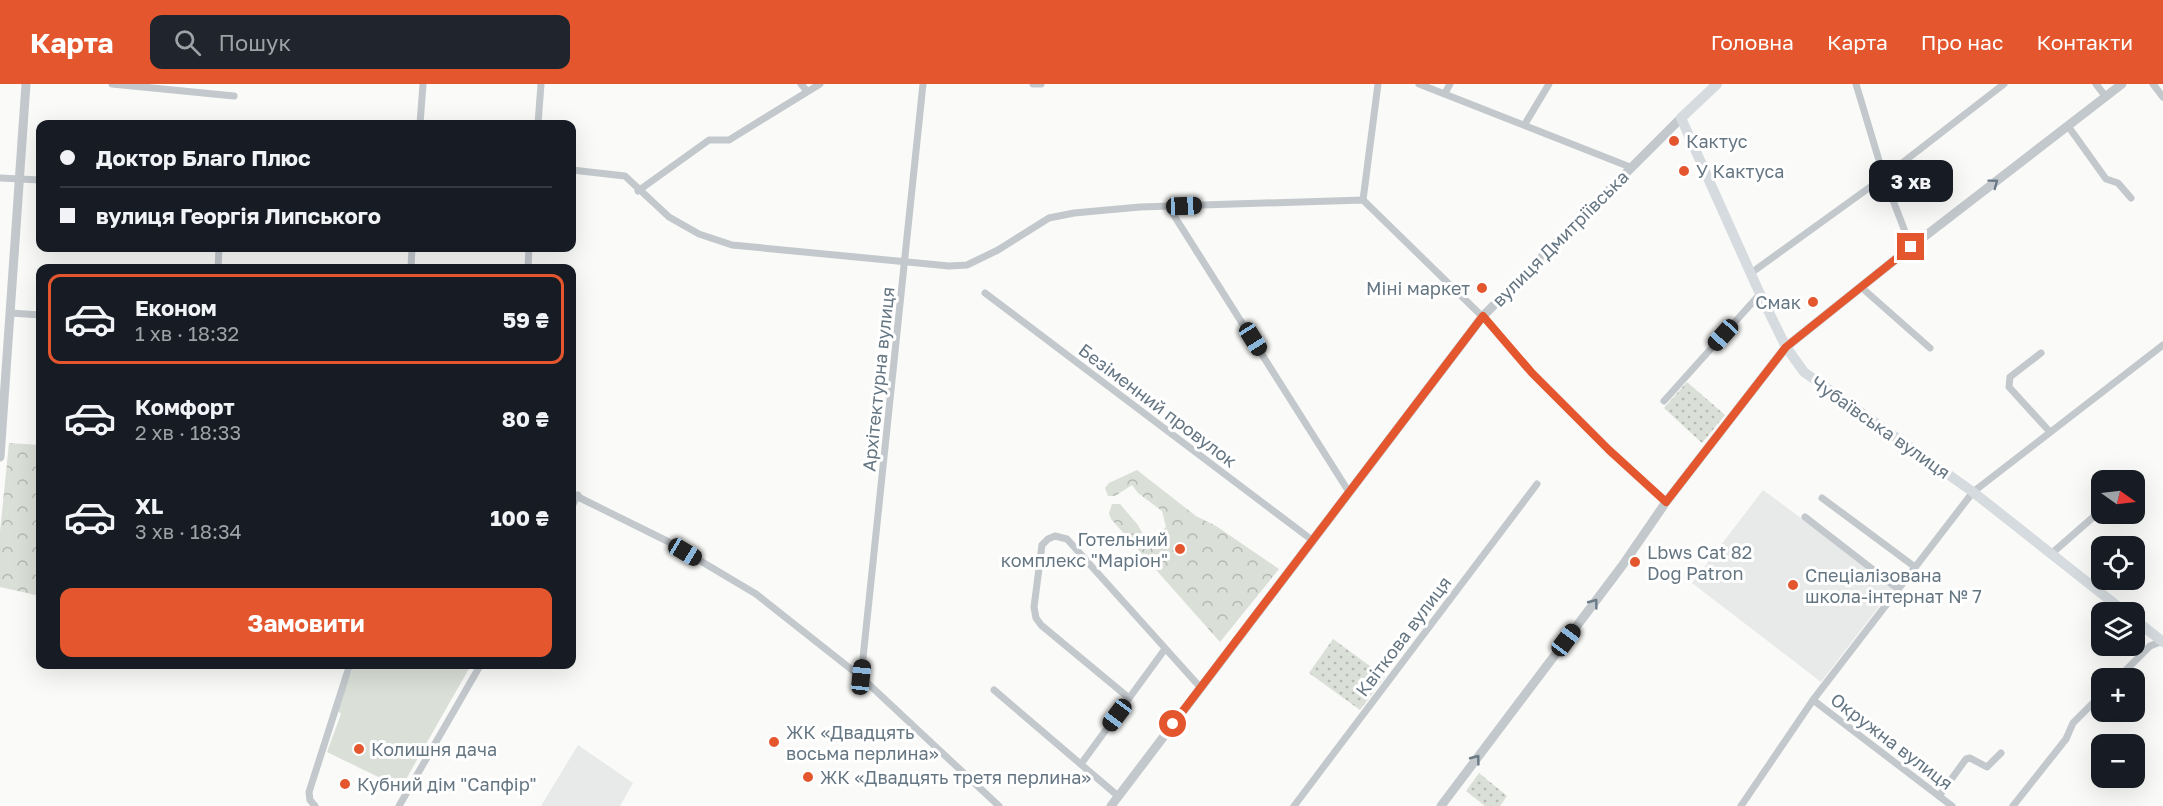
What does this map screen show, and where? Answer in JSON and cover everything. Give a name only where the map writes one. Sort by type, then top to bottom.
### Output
[{"type":"main road","name":"вулиця Дмитріївська","points":[[1681,118],[1717,84]]},
{"type":"main road","name":"Чубаївська вулиця","points":[[1681,118],[1760,294],[1786,347],[1804,372],[1973,492],[2113,602]]},
{"type":"main road","points":[[2145,628],[2163,642]]},
{"type":"street","points":[[0,456],[3,378],[10,313],[26,84]]},
{"type":"street","points":[[112,84],[234,96]]},
{"type":"street","points":[[420,120],[423,84]]},
{"type":"street","points":[[538,120],[541,84]]},
{"type":"street","points":[[801,84],[807,92]]},
{"type":"street","points":[[638,191],[709,140],[729,140],[819,84]]},
{"type":"street","name":"Архітектурна вулиця","points":[[861,677],[923,84]]},
{"type":"street","points":[[1033,84],[1041,84]]},
{"type":"street","points":[[1364,200],[1378,84]]},
{"type":"street","points":[[1419,84],[1526,124],[1630,167]]},
{"type":"street","points":[[1445,93],[1450,84]]},
{"type":"street","points":[[1526,124],[1549,84]]},
{"type":"street","points":[[1856,84],[1884,177],[1911,247]]},
{"type":"street","points":[[1751,273],[1884,177],[2004,84]]},
{"type":"street","points":[[2096,84],[2106,97]]},
{"type":"street","points":[[1441,806],[1622,566],[1666,502],[1786,347],[2122,84]]},
{"type":"street","points":[[2153,84],[2163,97]]},
{"type":"street","name":"вулиця Дмитріївська","points":[[1111,806],[1483,316],[1681,118]]},
{"type":"street","points":[[2068,126],[2106,179],[2118,183],[2131,198]]},
{"type":"street","points":[[576,170],[625,176],[638,191],[669,217],[699,234],[732,245],[949,266],[967,265],[998,250],[1049,219],[1074,213],[1168,206],[1364,200],[1483,316],[1539,381],[1666,502]]},
{"type":"street","points":[[0,178],[36,180]]},
{"type":"street","points":[[1168,206],[1349,492]]},
{"type":"street","points":[[658,217],[669,217]]},
{"type":"street","points":[[1862,287],[1930,348]]},
{"type":"street","name":"Безіменний провулок","points":[[985,293],[1312,540]]},
{"type":"street","points":[[1664,401],[1760,294]]},
{"type":"street","points":[[10,313],[36,315]]},
{"type":"street","points":[[1740,806],[1813,700],[1973,492],[2163,345]]},
{"type":"street","points":[[2040,353],[2010,376],[2009,387],[2050,432]]},
{"type":"street","name":"Квіткова вулиця","points":[[1294,806],[1537,484]]},
{"type":"street","points":[[576,496],[667,541],[756,594],[861,677],[999,806]]},
{"type":"street","points":[[1822,498],[1915,567]]},
{"type":"street","points":[[1805,517],[1898,589]]},
{"type":"street","points":[[2051,554],[2091,519]]},
{"type":"street","points":[[1129,698],[1041,625],[1036,618],[1034,607],[1042,545],[1048,539],[1055,536],[1067,539],[1200,687]]},
{"type":"street","points":[[2128,668],[2150,646],[2163,642]]},
{"type":"street","points":[[1081,764],[1165,649]]},
{"type":"street","points":[[315,806],[310,800],[309,792],[348,669]]},
{"type":"street","points":[[399,806],[478,669]]},
{"type":"street","points":[[994,690],[1118,796]]},
{"type":"street","name":"Окружна вулиця","points":[[1813,700],[1952,806]]},
{"type":"street","points":[[2013,806],[2066,739],[2073,723],[2091,705]]},
{"type":"street","points":[[1940,796],[1966,759],[1988,767],[2001,753]]},
{"type":"shaded area","name":"Спеціалізована школа-інтернат № 7","points":[[1763,490],[1894,587],[1821,682],[1692,583]]},
{"type":"shaded area","points":[[578,745],[633,783],[620,806],[541,806]]},
{"type":"green space","points":[[1687,382],[1725,415],[1702,443],[1664,408]]},
{"type":"green space","points":[[9,443],[36,445],[36,595],[0,587],[0,532]]},
{"type":"green space","points":[[1137,470],[1196,516],[1216,526],[1279,569],[1220,642],[1111,519],[1109,513],[1112,504],[1120,504],[1138,525],[1148,544],[1166,527],[1162,511],[1138,493],[1132,485],[1115,496],[1108,496],[1105,488],[1109,483]]},
{"type":"green space","points":[[1333,639],[1385,677],[1360,710],[1309,673]]},
{"type":"green space","points":[[352,669],[469,669],[401,788],[327,752],[341,714],[337,710]]},
{"type":"green space","points":[[1479,773],[1507,796],[1500,806],[1485,806],[1466,791]]},
{"type":"place","name":"Кактус","points":[[1674,141]]},
{"type":"place","name":"У Кактуса","points":[[1684,171]]},
{"type":"place","name":"Міні маркет","points":[[1482,288]]},
{"type":"place","name":"Смак","points":[[1813,302]]},
{"type":"place","name":"Готельний комплекс \"Маріон\"","points":[[1180,549]]},
{"type":"place","name":"Lbws Cat 82 Dog Patron","points":[[1635,562]]},
{"type":"place","name":"Спеціалізована школа-інтернат № 7","points":[[1793,585]]},
{"type":"place","name":"ЖК «Двадцять восьма перлина»","points":[[774,742]]},
{"type":"place","name":"Колишня дача","points":[[359,749]]},
{"type":"place","name":"ЖК «Двадцять третя перлина»","points":[[808,777]]},
{"type":"place","name":"Кубний дім \"Сапфір\"","points":[[345,784]]},
{"type":"route","points":[[1173,724],[1483,316],[1532,373],[1609,450],[1666,502],[1786,347],[1911,247]]}]
